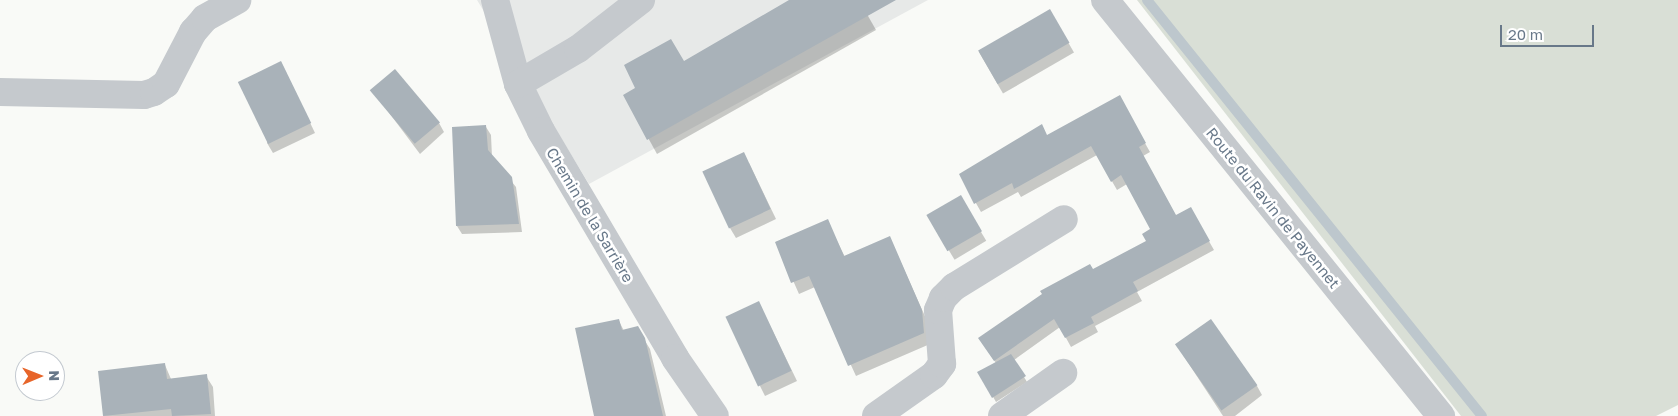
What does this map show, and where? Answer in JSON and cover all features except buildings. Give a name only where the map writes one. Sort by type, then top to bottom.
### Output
[{"type":"street","points":[[0,92],[144,95],[154,92],[166,84],[193,32],[205,18],[237,0]]},
{"type":"street","name":"Chemin de la Sarrière","points":[[495,0],[518,84],[582,202],[675,358],[715,416]]},
{"type":"street","points":[[518,84],[578,49],[641,0]]},
{"type":"street","name":"Route du Ravin de Payennet","points":[[1105,0],[1441,416]]},
{"type":"street","points":[[876,416],[934,375],[942,364],[938,310],[942,298],[954,287],[1064,220]]},
{"type":"street","points":[[1002,416],[1063,373]]},
{"type":"shaded area","points":[[477,0],[928,0],[589,184]]},
{"type":"shaded area","points":[[1137,0],[1678,0],[1678,405],[1656,416],[1461,416]]},
{"type":"waterway","points":[[1147,0],[1482,416]]}]
